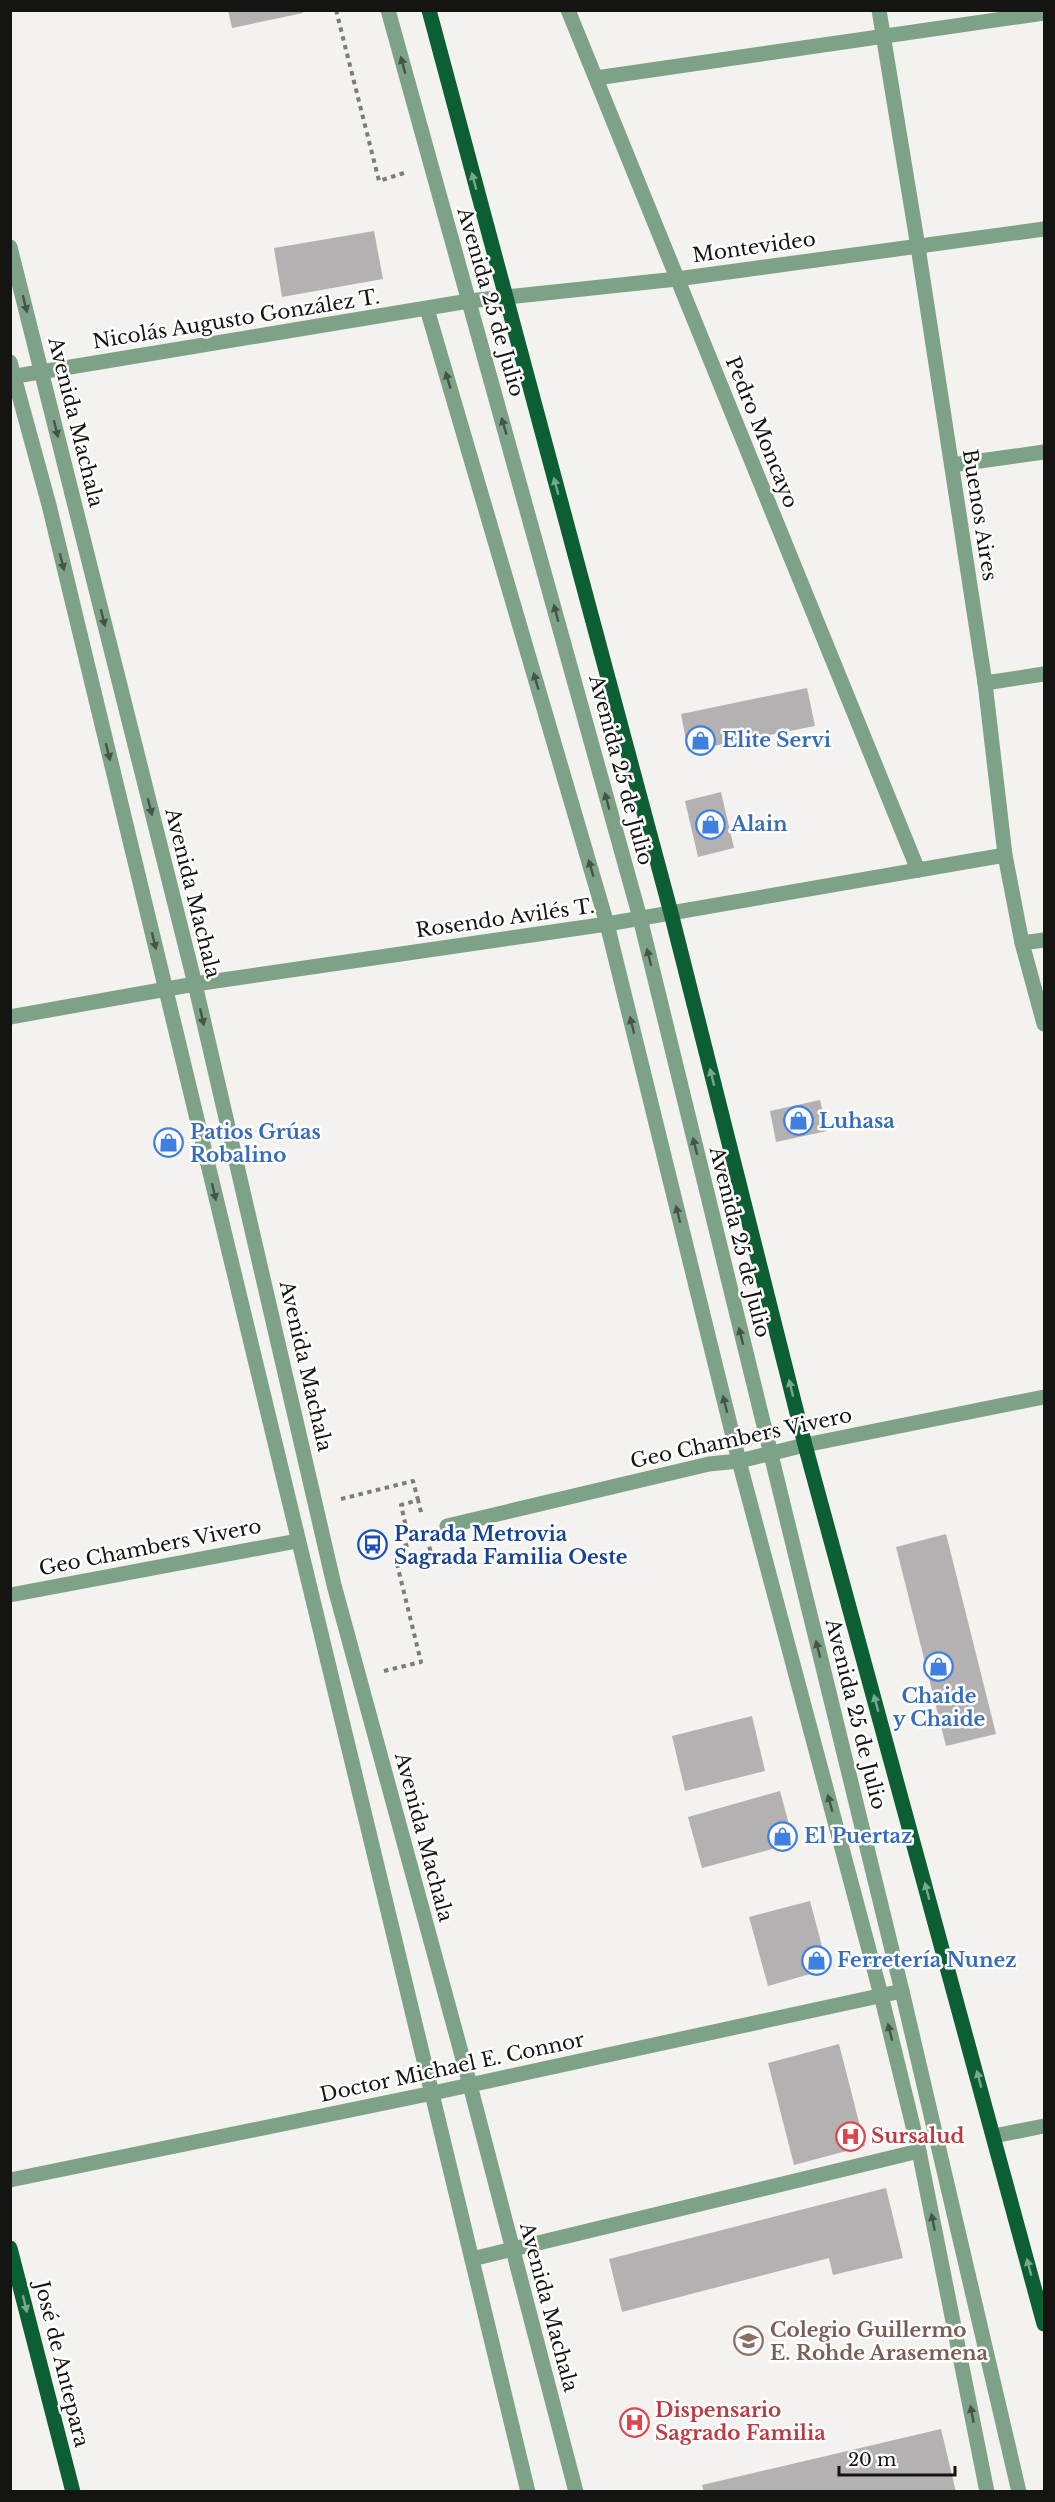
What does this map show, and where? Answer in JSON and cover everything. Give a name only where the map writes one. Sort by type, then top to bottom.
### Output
[{"type":"main road","name":"Avenida 25 de Julio","points":[[429,10],[671,913],[805,1445],[1044,2324]]},
{"type":"main road","name":"José de Antepara","points":[[10,2248],[74,2492]]},
{"type":"street","name":"Avenida 25 de Julio","points":[[388,10],[640,918],[902,1991],[1019,2492]]},
{"type":"street","name":"Pedro Moncayo","points":[[568,10],[918,870]]},
{"type":"street","name":"Buenos Aires","points":[[879,10],[985,682],[1005,855],[1022,943],[1044,1024]]},
{"type":"street","points":[[596,78],[1044,13]]},
{"type":"street","name":"Montevideo","points":[[469,301],[677,279],[1044,229]]},
{"type":"street","name":"Avenida Machala","points":[[10,247],[195,984],[334,1585],[470,2085],[576,2492]]},
{"type":"street","name":"Nicolás Augusto González T.","points":[[12,372],[41,372],[469,301]]},
{"type":"street","points":[[427,309],[607,924],[739,1461],[881,1995],[919,2151],[987,2492]]},
{"type":"street","points":[[12,372],[49,505],[528,2492]]},
{"type":"street","points":[[952,465],[1044,452]]},
{"type":"street","points":[[985,682],[1044,674]]},
{"type":"street","name":"Rosendo Avilés T.","points":[[10,1017],[195,984],[607,924],[1005,855]]},
{"type":"street","points":[[1022,943],[1044,940]]},
{"type":"street","name":"Geo Chambers Vivero","points":[[447,1526],[709,1464],[739,1461],[805,1445],[1044,1397]]},
{"type":"street","name":"Geo Chambers Vivero","points":[[10,1595],[297,1541]]},
{"type":"street","name":"Doctor Michael E. Connor","points":[[10,2180],[433,2093],[902,1991]]},
{"type":"street","points":[[994,2136],[1044,2126]]},
{"type":"street","points":[[472,2259],[919,2151]]},
{"type":"path","points":[[336,10],[378,181],[404,174],[402,164]]},
{"type":"path","points":[[317,1505],[413,1481],[432,1556],[397,1564],[421,1662],[359,1677]]},
{"type":"path","points":[[404,1546],[410,1544],[401,1505],[418,1500]]},
{"type":"path","points":[[425,1531],[447,1526]]},
{"type":"building","points":[[228,10],[303,10],[303,13],[232,28]]},
{"type":"building","points":[[374,231],[383,279],[282,297],[274,248]]},
{"type":"building","points":[[807,688],[815,726],[688,751],[681,714]]},
{"type":"building","name":"Alain","points":[[721,792],[734,848],[698,857],[685,801]]},
{"type":"building","name":"Luhasa","points":[[820,1100],[827,1131],[776,1142],[770,1111]]},
{"type":"building","points":[[946,1534],[996,1734],[946,1746],[896,1547]]},
{"type":"building","points":[[752,1716],[765,1771],[685,1791],[672,1736]]},
{"type":"building","points":[[780,1791],[794,1843],[702,1868],[688,1817]]},
{"type":"building","points":[[810,1901],[828,1969],[768,1986],[749,1917]]},
{"type":"building","points":[[839,2044],[865,2146],[794,2165],[768,2063]]},
{"type":"building","points":[[886,2188],[903,2258],[833,2275],[829,2258],[622,2312],[609,2259]]},
{"type":"building","points":[[941,2429],[956,2492],[704,2492],[702,2485]]},
{"type":"place","name":"Elite Servi","points":[[701,740]]},
{"type":"place","name":"Alain","points":[[710,824]]},
{"type":"place","name":"Luhasa","points":[[798,1121]]},
{"type":"place","name":"Patios Grúas Robalino","points":[[169,1143]]},
{"type":"place","name":"Parada Metrovia Sagrada Familia Oeste","points":[[373,1545]]},
{"type":"place","name":"Chaide y Chaide","points":[[939,1666]]},
{"type":"place","name":"El Puertaz","points":[[783,1836]]},
{"type":"place","name":"Ferretería Nunez","points":[[816,1960]]},
{"type":"place","name":"Sursalud","points":[[850,2136]]},
{"type":"place","name":"Colegio Guillermo E. Rohde Arasemena","points":[[749,2341]]},
{"type":"place","name":"Dispensario Sagrado Familia","points":[[634,2422]]}]
